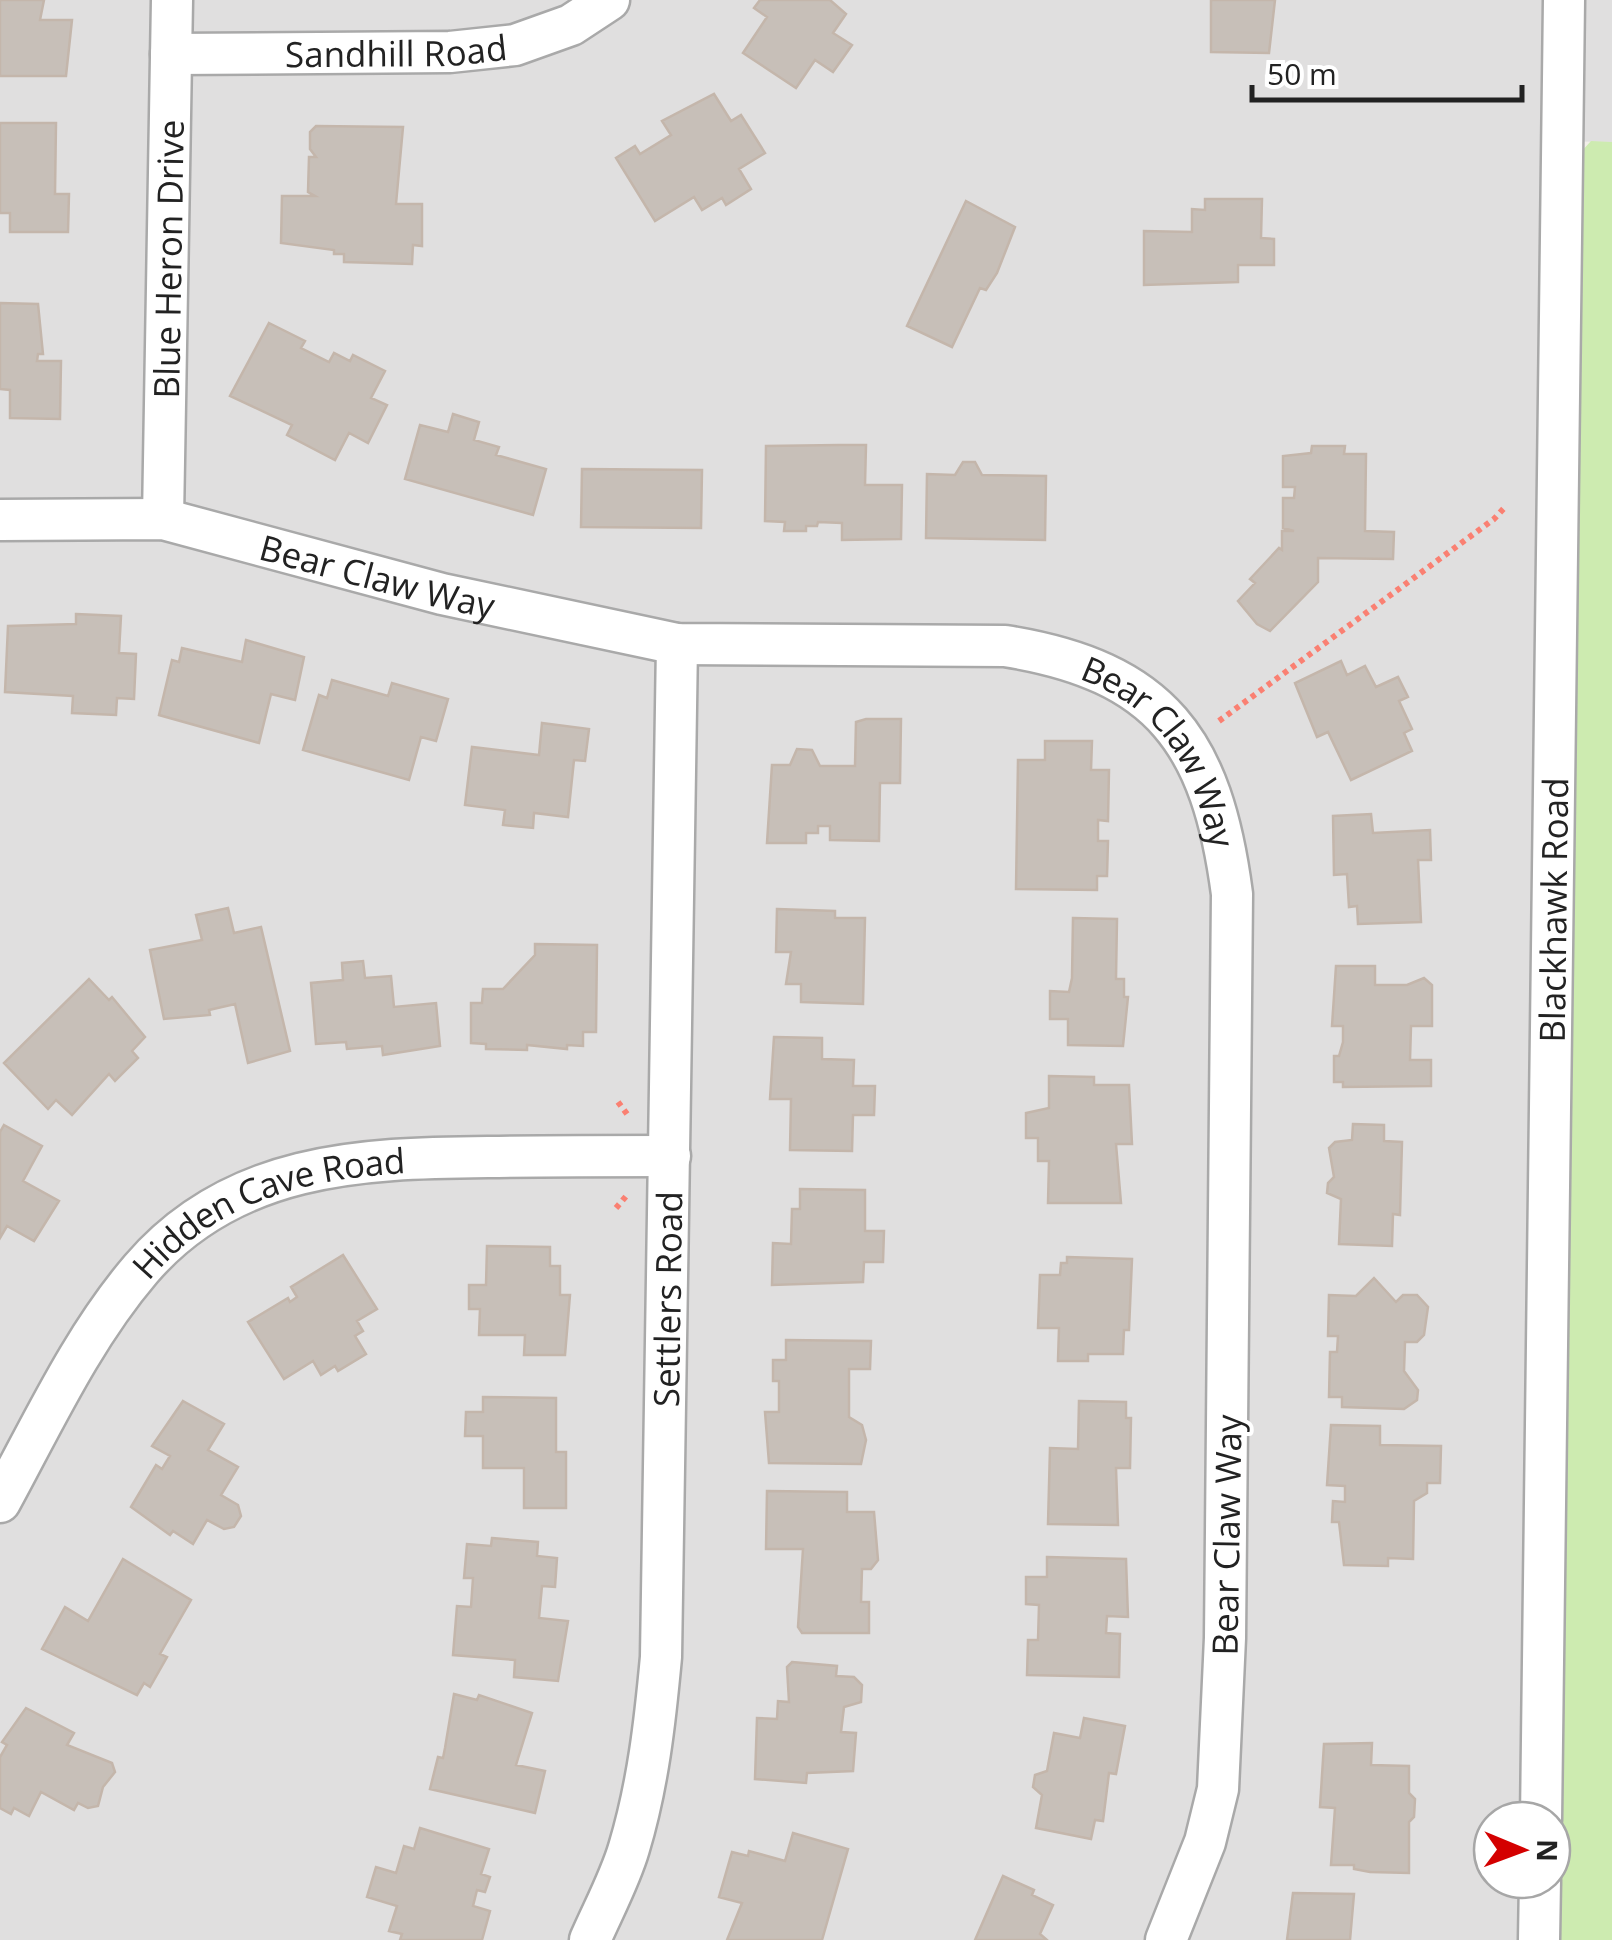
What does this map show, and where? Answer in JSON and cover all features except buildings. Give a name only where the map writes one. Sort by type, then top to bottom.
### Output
[{"type":"street","name":"Blue Heron Drive","points":[[163,519],[172,0]]},
{"type":"street","name":"Sandhill Road","points":[[171,54],[450,52],[498,47],[572,24],[609,0]]},
{"type":"street","name":"Blackhawk Road","points":[[1541,1800],[1564,0]]},
{"type":"street","name":"Bear Claw Way","points":[[0,520],[163,519],[442,594],[676,644],[1005,646],[1050,653],[1110,673],[1171,720],[1200,765],[1224,833],[1232,894],[1225,1638],[1218,1789],[1206,1842],[1166,1940]]},
{"type":"street","name":"Settlers Road","points":[[590,1940],[628,1852],[654,1737],[666,1494],[676,644]]},
{"type":"street","name":"Hidden Cave Road","points":[[0,1502],[104,1318],[164,1247],[223,1203],[312,1167],[390,1158],[670,1156]]},
{"type":"street","points":[[1539,1940],[1540,1900]]},
{"type":"path","points":[[1219,721],[1494,520],[1506,506]]},
{"type":"path","points":[[618,1102],[630,1118]]},
{"type":"path","points":[[616,1208],[629,1193]]},
{"type":"shaded area","points":[[0,0],[1612,0],[1612,142],[1542,141],[1521,1800],[1472,1800],[1472,1900],[1520,1900],[1519,1940],[0,1940]]},
{"type":"green space","points":[[1591,141],[1612,142],[1612,1940],[1539,1940],[1548,1900],[1572,1900],[1572,1800],[1552,1800],[1561,174]]}]
